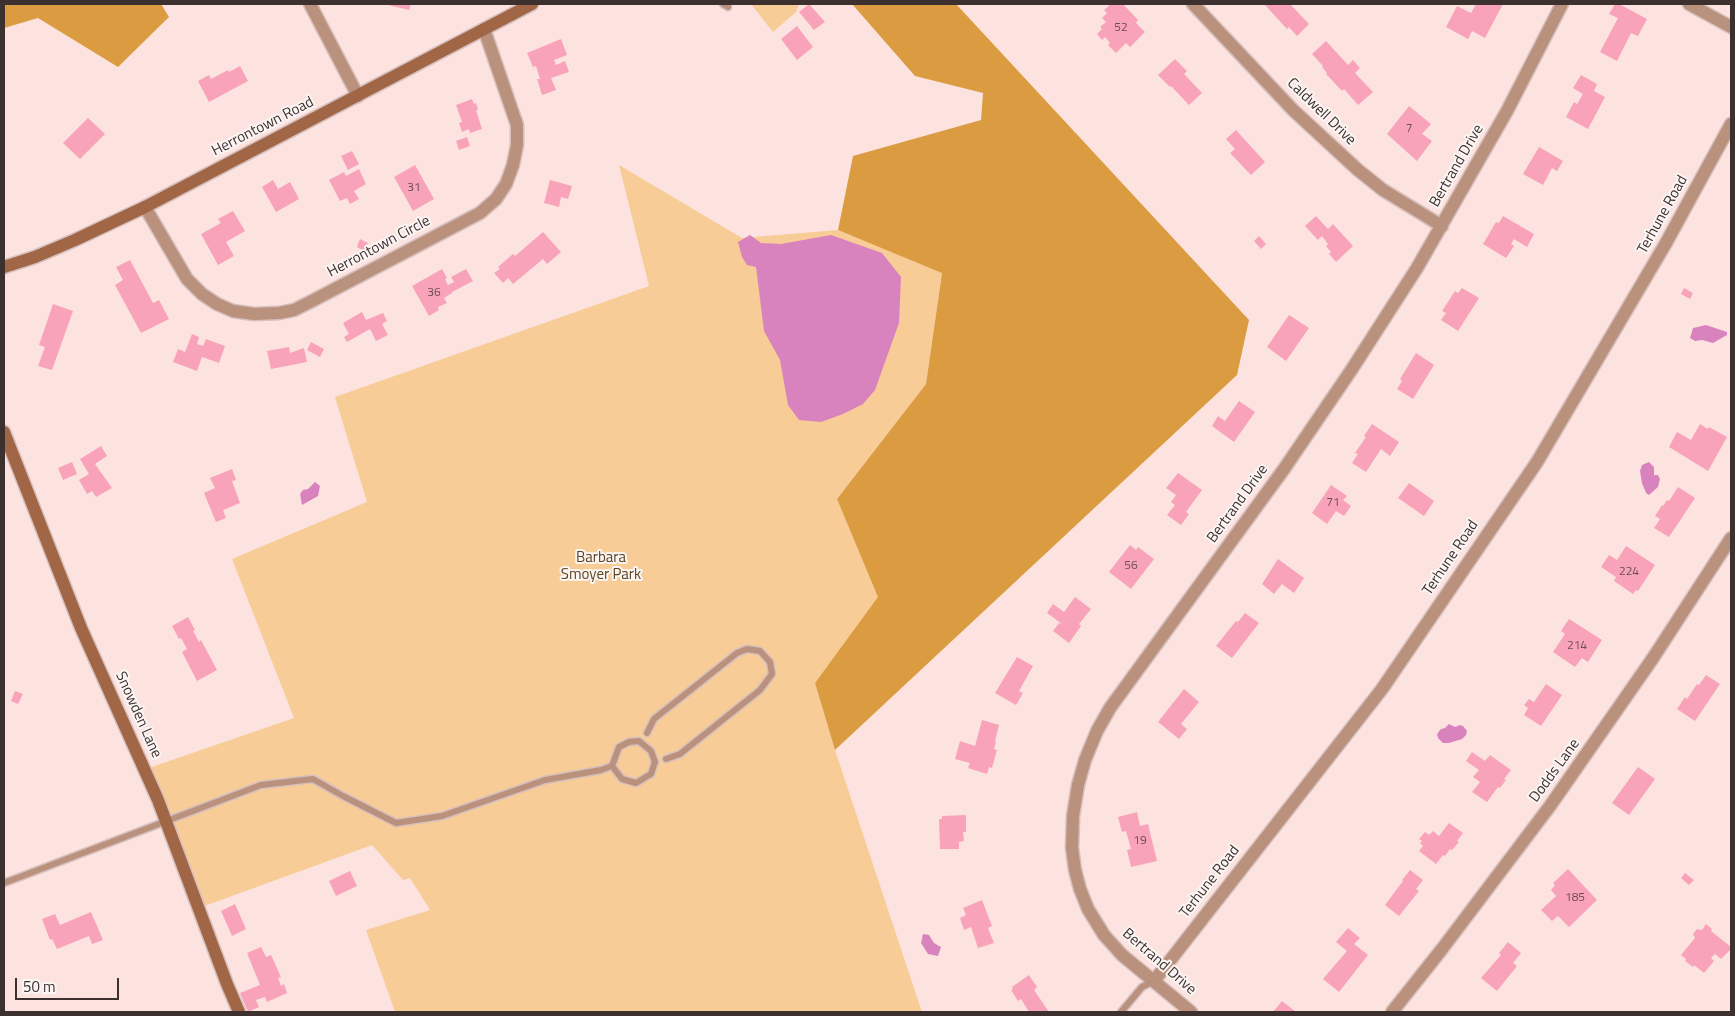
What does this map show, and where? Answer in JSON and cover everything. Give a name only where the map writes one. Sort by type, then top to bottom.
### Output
[{"type":"street","points":[[310,4],[358,96]]},
{"type":"street","name":"Herrontown Road","points":[[4,267],[75,240],[146,207],[532,4]]},
{"type":"street","name":"Caldwell Drive","points":[[1193,4],[1293,110],[1358,170],[1383,190],[1442,226]]},
{"type":"street","name":"Bertrand Drive","points":[[1191,1012],[1122,955],[1104,935],[1088,909],[1080,890],[1072,848],[1073,816],[1078,785],[1086,760],[1097,731],[1110,708],[1300,446],[1352,369],[1442,226],[1507,111],[1562,4]]},
{"type":"street","points":[[1689,4],[1731,27]]},
{"type":"street","name":"Herrontown Circle","points":[[146,207],[187,278],[202,294],[217,304],[233,310],[254,314],[294,310],[480,213],[496,199],[506,184],[513,165],[517,145],[517,125],[484,29]]},
{"type":"street","name":"Terhune Road","points":[[1154,982],[1382,689],[1537,462],[1666,243],[1731,124]]},
{"type":"street","name":"Snowden Lane","points":[[4,432],[81,628],[166,821],[239,1012]]},
{"type":"street","name":"Dodds Lane","points":[[1392,1012],[1550,806],[1653,658],[1731,538]]},
{"type":"lane","points":[[647,733],[654,719],[737,652],[747,649],[760,651],[770,662],[772,674],[760,690],[680,754],[666,759]]},
{"type":"lane","points":[[4,883],[261,785],[313,779],[396,823],[442,816],[545,780],[601,770],[612,766],[619,747],[628,742],[639,741],[650,751],[655,762],[651,774],[636,783],[622,779],[612,766]]},
{"type":"lane","points":[[1120,1012],[1142,987],[1154,982]]},
{"type":"green space","points":[[751,4],[799,4],[796,12],[773,32]]},
{"type":"green space","name":"Barbara Smoyer Park","points":[[619,165],[742,238],[838,230],[942,272],[926,384],[837,499],[879,597],[815,683],[835,750],[922,1012],[395,1012],[366,930],[430,910],[410,878],[403,880],[372,845],[199,908],[143,770],[294,718],[232,559],[367,502],[335,397],[649,286]]},
{"type":"shaded area","points":[[4,4],[161,4],[169,17],[118,67],[38,18],[4,28]]},
{"type":"shaded area","points":[[852,4],[956,4],[1249,320],[1237,375],[835,750],[815,683],[878,597],[837,499],[926,384],[942,273],[838,230],[853,156],[981,120],[983,93],[915,76]]},
{"type":"shaded area","points":[[750,235],[761,243],[781,244],[831,235],[882,253],[901,277],[899,323],[875,390],[863,404],[821,422],[799,420],[788,405],[780,360],[764,331],[756,267],[747,265],[742,257],[738,242]]},
{"type":"shaded area","points":[[1706,325],[1727,332],[1727,335],[1713,343],[1702,340],[1695,341],[1690,338],[1693,328]]},
{"type":"shaded area","points":[[1649,462],[1654,467],[1654,475],[1658,475],[1660,479],[1658,487],[1649,495],[1646,493],[1642,483],[1640,471],[1642,465]]},
{"type":"shaded area","points":[[315,482],[320,486],[318,496],[302,505],[300,494]]},
{"type":"shaded area","points":[[1449,724],[1455,727],[1463,726],[1467,731],[1466,735],[1462,739],[1443,743],[1437,734]]},
{"type":"shaded area","points":[[923,934],[929,935],[934,943],[941,947],[938,956],[928,954],[921,943]]},
{"type":"building","points":[[384,4],[411,4],[409,10]]},
{"type":"building","points":[[809,4],[825,22],[814,30],[799,12]]},
{"type":"building","points":[[1111,4],[1123,4],[1138,20],[1136,23],[1145,32],[1130,47],[1126,43],[1116,53],[1108,45],[1110,43],[1105,37],[1102,40],[1097,34],[1102,29],[1100,27],[1106,22],[1102,18],[1107,13],[1104,10]]},
{"type":"building","points":[[1266,4],[1290,4],[1309,24],[1297,36],[1289,27],[1287,29]]},
{"type":"building","points":[[1476,4],[1503,4],[1485,38],[1472,31],[1468,39],[1446,27],[1457,6],[1471,13]]},
{"type":"building","points":[[1615,4],[1619,4],[1647,19],[1638,36],[1631,33],[1617,61],[1600,52],[1618,18],[1609,14]]},
{"type":"building","points":[[797,26],[813,47],[797,60],[781,39]]},
{"type":"building","points":[[561,39],[567,55],[554,60],[556,65],[565,61],[569,72],[551,78],[556,90],[542,95],[537,79],[540,79],[536,66],[533,67],[527,53]]},
{"type":"building","points":[[1326,41],[1348,65],[1353,60],[1360,68],[1355,73],[1373,92],[1358,105],[1344,89],[1342,91],[1326,74],[1323,66],[1312,54]]},
{"type":"building","points":[[1175,59],[1187,71],[1184,74],[1202,93],[1189,105],[1158,75]]},
{"type":"building","points":[[240,66],[248,81],[209,102],[198,81],[209,75],[211,79]]},
{"type":"building","points":[[1581,75],[1597,84],[1594,91],[1605,97],[1588,129],[1566,117],[1574,102],[1577,104],[1583,94],[1573,88]]},
{"type":"building","points":[[472,99],[474,104],[476,103],[478,110],[476,110],[482,129],[470,133],[469,129],[462,132],[459,123],[462,122],[456,105]]},
{"type":"building","points":[[1409,106],[1431,124],[1422,134],[1432,141],[1417,161],[1387,134]]},
{"type":"building","points":[[88,118],[105,134],[80,159],[63,143]]},
{"type":"building","points":[[1236,130],[1265,162],[1251,175],[1230,153],[1235,149],[1226,139]]},
{"type":"building","points":[[467,137],[470,146],[459,150],[456,141]]},
{"type":"building","points":[[1539,147],[1563,161],[1557,171],[1552,168],[1543,185],[1523,174]]},
{"type":"building","points":[[352,151],[359,164],[348,170],[341,156]]},
{"type":"building","points":[[415,165],[434,199],[413,211],[394,177]]},
{"type":"building","points":[[359,169],[366,184],[354,191],[359,199],[350,204],[347,198],[340,201],[329,180],[344,172],[346,176]]},
{"type":"building","points":[[273,180],[278,189],[290,182],[299,199],[276,212],[262,187]]},
{"type":"building","points":[[550,180],[572,186],[568,199],[561,197],[559,207],[544,203]]},
{"type":"building","points":[[233,211],[245,231],[226,242],[234,256],[218,265],[201,234],[221,223],[218,219]]},
{"type":"building","points":[[1316,216],[1328,229],[1333,224],[1353,246],[1336,262],[1329,254],[1331,252],[1326,246],[1328,244],[1322,236],[1318,240],[1305,226]]},
{"type":"building","points":[[1503,216],[1534,234],[1527,247],[1514,239],[1511,244],[1514,246],[1506,258],[1483,244],[1496,222],[1499,223]]},
{"type":"building","points":[[543,232],[561,252],[547,264],[543,259],[513,284],[508,278],[503,283],[494,273],[500,269],[498,267],[513,254],[515,256]]},
{"type":"building","points":[[1259,236],[1266,244],[1261,249],[1254,241]]},
{"type":"building","points":[[360,239],[368,243],[364,251],[357,247]]},
{"type":"building","points":[[130,260],[153,303],[159,300],[169,319],[141,333],[115,285],[123,280],[116,267]]},
{"type":"building","points":[[442,269],[447,278],[445,279],[448,285],[454,282],[451,277],[466,269],[473,281],[444,298],[447,303],[438,307],[439,310],[429,316],[412,286]]},
{"type":"building","points":[[1462,288],[1479,298],[1458,331],[1441,320],[1446,313],[1442,311],[1455,291],[1458,293]]},
{"type":"building","points":[[1684,288],[1693,293],[1690,299],[1681,294]]},
{"type":"building","points":[[53,304],[73,311],[52,370],[38,366],[45,347],[39,345]]},
{"type":"building","points":[[362,312],[366,320],[383,313],[387,321],[382,324],[388,335],[376,341],[370,329],[347,342],[344,337],[349,334],[343,323]]},
{"type":"building","points":[[1289,315],[1309,328],[1286,361],[1267,347]]},
{"type":"building","points":[[192,334],[199,337],[197,344],[203,346],[206,339],[225,346],[219,363],[202,357],[197,371],[173,362],[178,349],[185,352]]},
{"type":"building","points":[[311,342],[324,349],[320,357],[307,350]]},
{"type":"building","points":[[289,347],[290,353],[304,348],[307,362],[271,369],[267,351]]},
{"type":"building","points":[[1416,353],[1434,365],[1413,399],[1397,389],[1402,381],[1400,379]]},
{"type":"building","points":[[1239,401],[1255,412],[1234,442],[1212,426],[1218,416],[1225,421]]},
{"type":"building","points":[[1372,424],[1399,442],[1390,456],[1381,449],[1366,472],[1352,463],[1358,454],[1355,453]]},
{"type":"building","points":[[1700,424],[1727,437],[1708,471],[1669,447],[1677,432],[1691,440]]},
{"type":"building","points":[[101,446],[107,456],[95,464],[112,488],[96,497],[92,491],[87,494],[79,480],[89,474],[80,459]]},
{"type":"building","points":[[72,462],[77,474],[63,480],[58,468]]},
{"type":"building","points":[[232,469],[236,480],[232,481],[240,503],[223,510],[226,518],[216,522],[204,493],[215,488],[210,478]]},
{"type":"building","points":[[1178,473],[1202,490],[1186,512],[1189,514],[1181,525],[1167,515],[1175,505],[1171,502],[1176,495],[1166,488]]},
{"type":"building","points":[[1409,483],[1434,501],[1424,516],[1398,498]]},
{"type":"building","points":[[1331,485],[1347,496],[1343,500],[1351,506],[1344,516],[1336,511],[1327,524],[1312,513]]},
{"type":"building","points":[[1678,487],[1695,498],[1669,537],[1654,528],[1660,519],[1655,516],[1662,505],[1667,500],[1669,501]]},
{"type":"building","points":[[1130,545],[1136,550],[1138,547],[1154,559],[1131,589],[1109,572]]},
{"type":"building","points":[[1626,546],[1655,565],[1638,591],[1636,590],[1633,594],[1614,581],[1616,577],[1601,567],[1609,555],[1617,560]]},
{"type":"building","points":[[1278,559],[1304,578],[1294,593],[1282,584],[1274,594],[1262,584]]},
{"type":"building","points":[[1075,597],[1091,609],[1079,624],[1081,626],[1069,643],[1053,631],[1059,623],[1062,624],[1047,613],[1053,604],[1064,612]]},
{"type":"building","points":[[1245,613],[1259,623],[1232,658],[1216,646]]},
{"type":"building","points":[[188,617],[199,642],[201,640],[217,670],[197,681],[182,652],[187,649],[172,626]]},
{"type":"building","points":[[1569,619],[1602,640],[1588,662],[1582,658],[1575,667],[1553,652],[1565,634],[1561,631]]},
{"type":"building","points":[[1017,657],[1033,666],[1019,691],[1023,693],[1016,705],[995,693]]},
{"type":"building","points":[[1706,675],[1720,684],[1695,721],[1677,709],[1685,697],[1687,699]]},
{"type":"building","points":[[1546,684],[1562,695],[1541,726],[1524,715],[1528,708],[1524,705],[1529,699],[1534,702]]},
{"type":"building","points":[[1184,689],[1199,702],[1181,724],[1187,729],[1179,739],[1158,722]]},
{"type":"building","points":[[15,691],[23,694],[18,704],[11,701]]},
{"type":"building","points":[[982,720],[999,725],[994,749],[997,750],[992,768],[989,767],[987,774],[968,768],[970,763],[955,759],[960,741],[975,746]]},
{"type":"building","points":[[1472,752],[1485,761],[1490,755],[1511,770],[1500,788],[1498,787],[1487,802],[1472,792],[1480,782],[1473,777],[1479,770],[1466,761]]},
{"type":"building","points":[[1638,767],[1655,779],[1629,815],[1612,803]]},
{"type":"building","points":[[1137,812],[1140,826],[1148,824],[1157,861],[1131,867],[1127,850],[1131,849],[1126,831],[1122,832],[1118,817]]},
{"type":"building","points":[[966,815],[966,832],[963,832],[964,841],[959,842],[959,849],[940,849],[939,819],[942,819],[942,816]]},
{"type":"building","points":[[1449,823],[1463,833],[1457,841],[1459,842],[1445,856],[1443,855],[1436,864],[1419,851],[1423,846],[1420,843],[1422,841],[1419,839],[1425,832],[1429,835],[1433,831],[1439,836]]},
{"type":"building","points":[[1568,869],[1597,900],[1569,927],[1558,916],[1552,921],[1541,910],[1556,896],[1551,890],[1555,885],[1553,883]]},
{"type":"building","points":[[1410,870],[1423,880],[1416,889],[1419,891],[1399,916],[1385,905]]},
{"type":"building","points":[[350,871],[357,886],[336,896],[329,881]]},
{"type":"building","points":[[1685,873],[1694,880],[1689,885],[1681,878]]},
{"type":"building","points":[[982,900],[992,926],[988,928],[994,943],[978,948],[971,927],[964,930],[960,918],[966,915],[963,908]]},
{"type":"building","points":[[235,904],[246,929],[232,936],[221,911]]},
{"type":"building","points":[[91,912],[103,940],[92,944],[89,936],[57,949],[52,939],[50,940],[42,919],[55,914],[60,925]]},
{"type":"building","points":[[1706,924],[1731,949],[1721,959],[1715,954],[1711,958],[1714,961],[1704,973],[1685,961],[1686,959],[1681,955],[1695,938],[1693,934],[1697,929],[1702,930]]},
{"type":"building","points":[[1348,928],[1360,938],[1354,944],[1368,955],[1339,992],[1323,979],[1347,951],[1336,942]]},
{"type":"building","points":[[1508,942],[1521,953],[1513,963],[1517,966],[1497,991],[1481,978],[1501,955],[1499,953]]},
{"type":"building","points":[[261,947],[266,957],[271,955],[281,977],[278,978],[281,986],[284,984],[287,993],[267,1002],[265,997],[256,1000],[259,1007],[248,1012],[240,993],[260,985],[247,953]]},
{"type":"building","points":[[1029,975],[1037,987],[1034,990],[1049,1012],[1029,1012],[1021,999],[1018,1001],[1011,990],[1013,989],[1012,987]]},
{"type":"building","points":[[1282,1001],[1296,1012],[1273,1012]]}]
